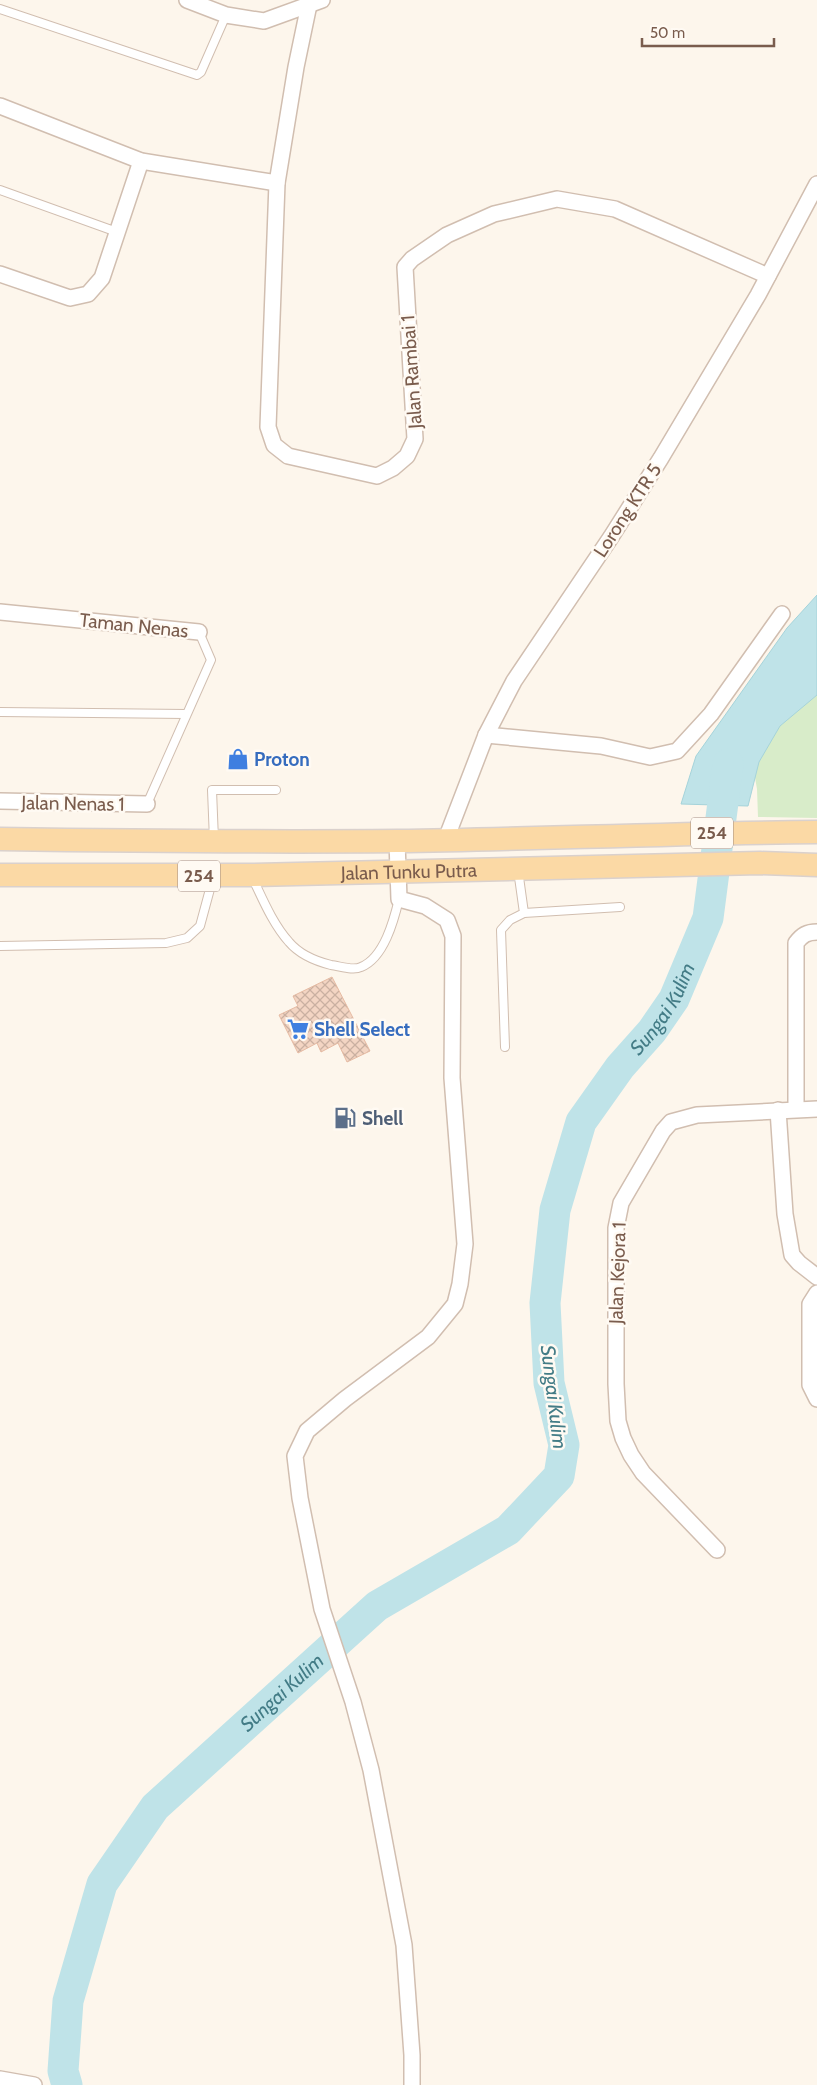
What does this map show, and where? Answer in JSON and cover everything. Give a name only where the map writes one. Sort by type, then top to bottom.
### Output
[{"type":"main road","name":"Jalan Tunku Putra","points":[[0,840],[397,841],[817,832]]},
{"type":"main road","name":"Jalan Tunku Putra","points":[[0,875],[214,876],[397,870],[760,863],[817,864]]},
{"type":"street","points":[[187,0],[212,4],[226,15],[264,20],[311,1]]},
{"type":"street","name":"Jalan Rambai 1","points":[[311,1],[296,67],[277,183],[268,427],[274,446],[288,456],[377,476],[393,468],[408,456],[415,439],[405,267],[412,259],[447,234],[494,214],[557,198],[615,210],[768,276]]},
{"type":"street","points":[[0,106],[142,161],[277,183]]},
{"type":"street","points":[[0,274],[70,298],[88,294],[102,278],[142,161]]},
{"type":"street","name":"Lorong KTR 5","points":[[446,839],[486,734],[514,681],[611,537],[661,458],[768,276],[817,184]]},
{"type":"street","name":"Taman Nenas","points":[[0,612],[199,632]]},
{"type":"street","points":[[486,734],[601,746],[650,758],[677,750],[711,714],[782,614]]},
{"type":"street","name":"Jalan Nenas 1","points":[[0,801],[147,804]]},
{"type":"street","points":[[397,841],[399,899],[425,906],[447,920],[453,936],[452,1078],[465,1244],[460,1284],[455,1304],[428,1337],[345,1399],[307,1431],[295,1456],[300,1498],[322,1609],[353,1702],[371,1770],[404,1945],[412,2055],[412,2085]]},
{"type":"street","points":[[796,1109],[796,943],[808,932],[817,932]]},
{"type":"street","name":"Jalan Kejora 1","points":[[717,1550],[643,1473],[623,1438],[618,1421],[616,1384],[616,1228],[621,1203],[662,1131],[671,1122],[697,1115],[817,1109]]},
{"type":"street","points":[[778,1110],[785,1214],[792,1255],[806,1270],[817,1277]]},
{"type":"street","points":[[817,1293],[810,1304],[810,1385],[817,1399]]},
{"type":"street","points":[[0,2080],[34,2085]]},
{"type":"lane","points":[[0,9],[197,75],[201,72],[226,15]]},
{"type":"lane","points":[[0,190],[117,232]]},
{"type":"lane","name":"Taman Nenas","points":[[147,804],[211,660],[199,632]]},
{"type":"lane","points":[[0,712],[186,714]]},
{"type":"lane","points":[[214,842],[212,790],[276,790]]},
{"type":"lane","points":[[518,868],[524,913]]},
{"type":"lane","points":[[251,875],[278,927],[290,943],[305,956],[343,967],[360,968],[369,962],[379,950],[392,926],[399,899]]},
{"type":"lane","points":[[0,946],[166,943],[187,938],[200,926],[214,876]]},
{"type":"lane","points":[[505,1047],[500,930],[510,920],[524,913],[620,908]]},
{"type":"green space","points":[[817,687],[817,818],[758,817],[754,772],[761,752],[778,728]]},
{"type":"water","points":[[817,595],[817,695],[780,726],[759,762],[748,806],[681,804],[696,756],[787,628]]},
{"type":"building","points":[[332,977],[370,1051],[347,1062],[338,1043],[321,1052],[317,1043],[298,1053],[279,1015],[298,1006],[293,996]]},
{"type":"waterway","name":"Sungai Kulim","points":[[67,2085],[63,2071],[68,2001],[102,1884],[155,1807],[377,1606],[508,1530],[559,1476],[564,1445],[549,1383],[545,1303],[555,1210],[581,1122],[620,1067],[652,1031],[674,999],[708,918],[728,764]]},
{"type":"place","name":"Proton","points":[[238,759]]},
{"type":"place","name":"Shell Select","points":[[298,1029]]},
{"type":"place","name":"Shell","points":[[345,1118]]}]
